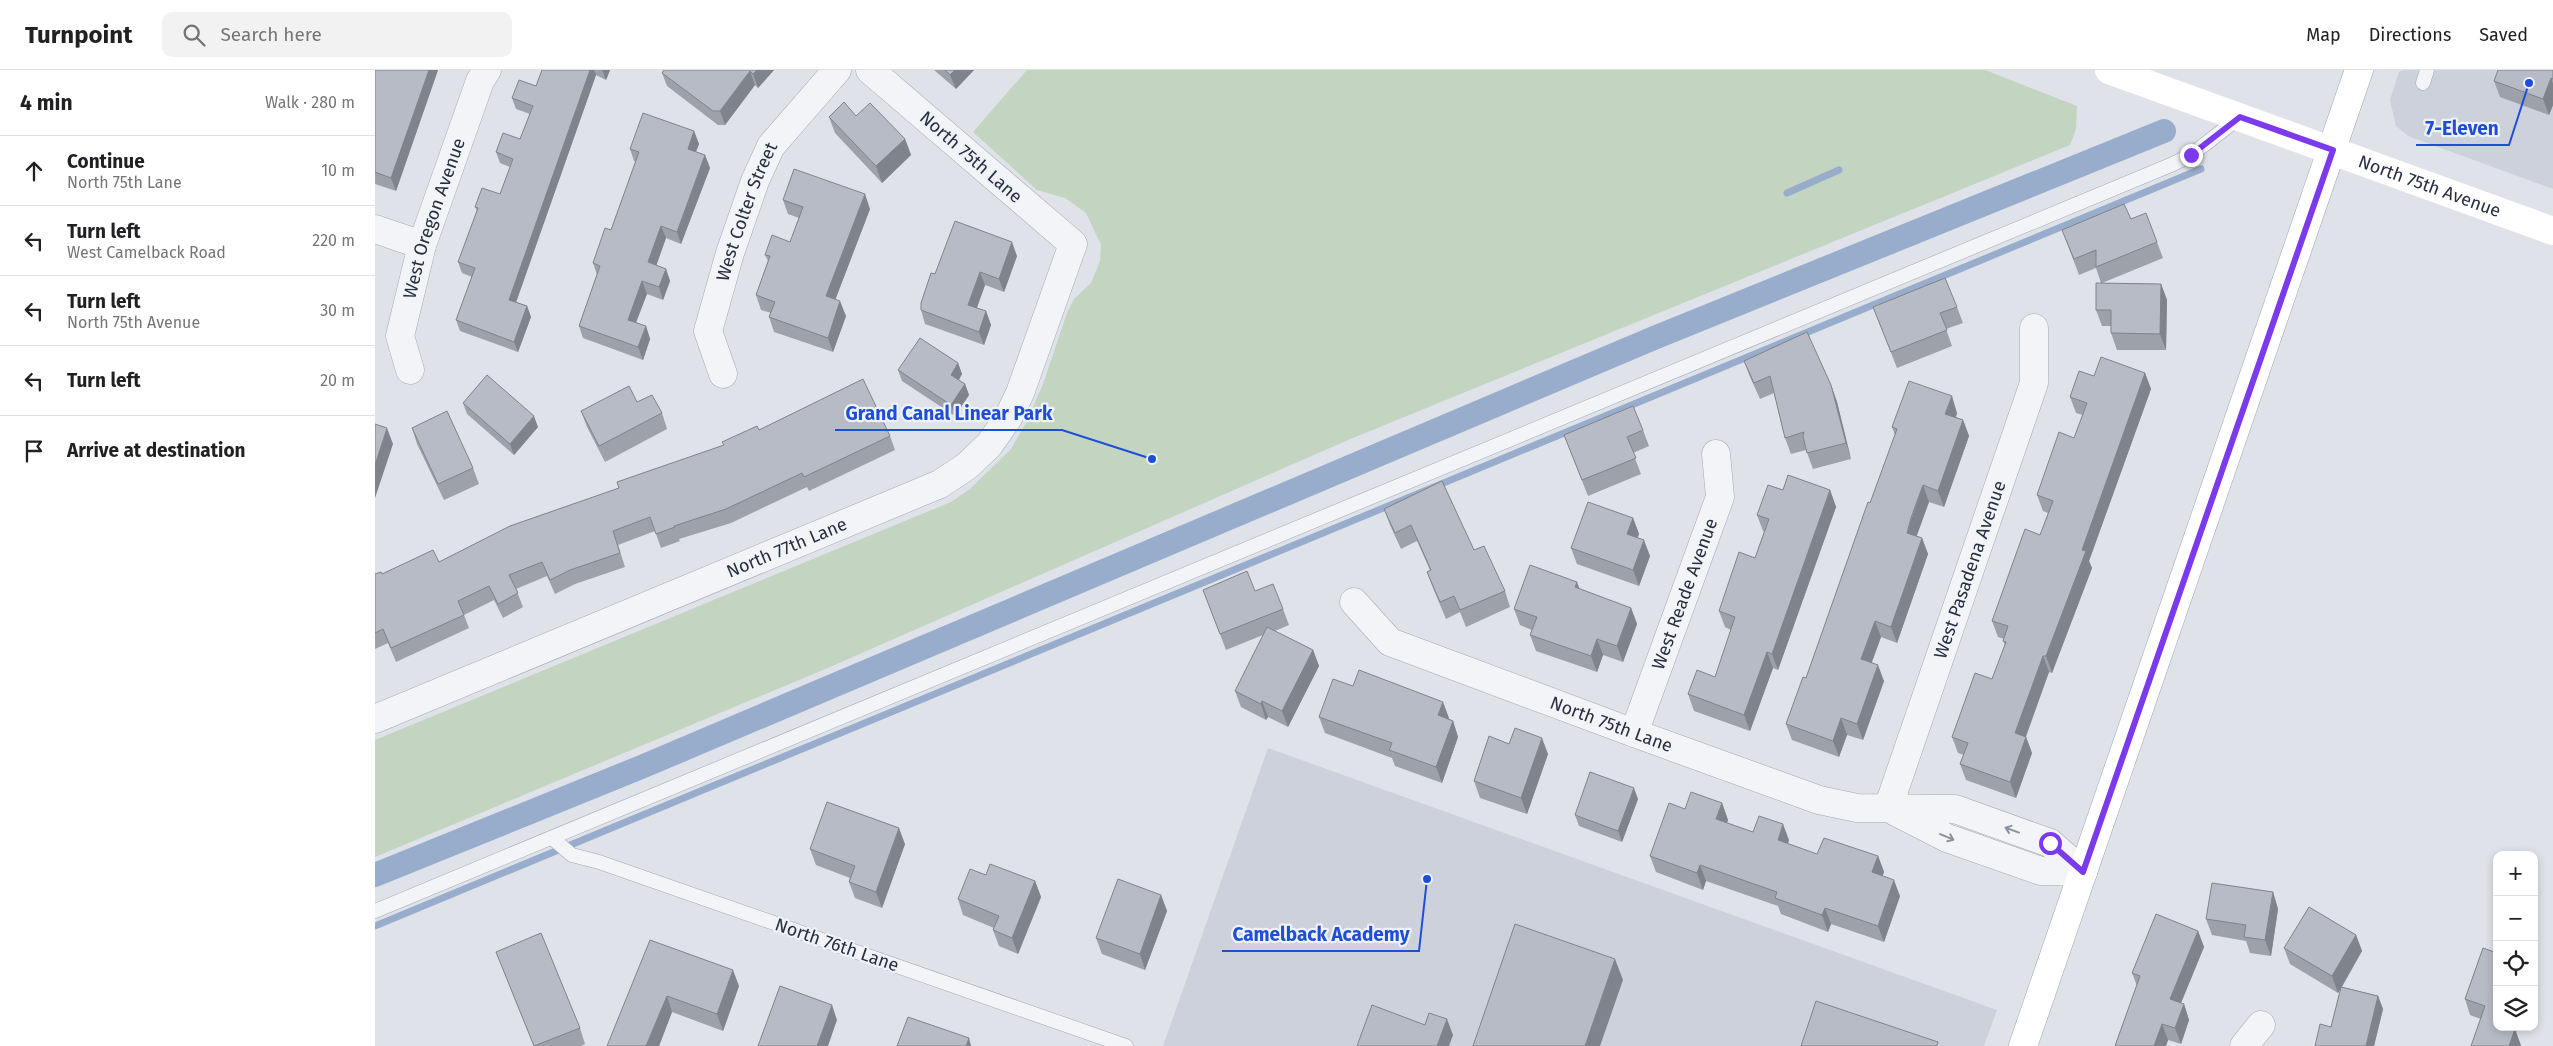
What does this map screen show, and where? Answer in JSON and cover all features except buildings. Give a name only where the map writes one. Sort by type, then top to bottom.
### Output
[{"type":"main road","name":"North 75th Avenue","points":[[2109,70],[2553,231]]},
{"type":"main road","points":[[2023,1046],[2359,70]]},
{"type":"street","name":"West Oregon Avenue","points":[[410,370],[400,336],[422,245],[480,81],[487,70]]},
{"type":"street","name":"West Colter Street","points":[[723,374],[708,331],[730,253],[755,181],[771,146],[837,70]]},
{"type":"street","name":"North 75th Lane","points":[[871,70],[1073,244]]},
{"type":"street","points":[[375,229],[422,245]]},
{"type":"street","name":"North 77th Lane","points":[[375,719],[940,484],[967,466],[989,445],[1008,418],[1020,392],[1073,244]]},
{"type":"street","name":"West Pasadena Avenue","points":[[1888,808],[2034,383],[2033,328]]},
{"type":"street","name":"West Reade Avenue","points":[[1634,733],[1720,496],[1716,454]]},
{"type":"street","name":"North 75th Lane","points":[[1354,602],[1390,642],[1634,733],[1819,800],[1857,808],[1888,808],[1947,838],[2041,871],[2083,872]]},
{"type":"street","points":[[2244,1046],[2261,1025]]},
{"type":"lane","points":[[375,911],[555,841],[2173,164],[2191,155],[2240,117]]},
{"type":"lane","name":"North 76th Lane","points":[[555,841],[572,855],[608,865],[1126,1046]]},
{"type":"shaded area","points":[[2403,70],[2553,70],[2553,189],[2408,136],[2396,126],[2390,100],[2399,72]]},
{"type":"shaded area","points":[[1268,748],[1997,1010],[1984,1046],[1163,1046]]},
{"type":"green space","points":[[1027,70],[1985,70],[2077,106],[2076,129],[2070,145],[1348,440],[830,667],[375,857],[375,740],[951,502],[970,489],[1011,449],[1027,421],[1043,384],[1067,313],[1074,299],[1091,283],[1100,261],[1101,245],[1086,213],[1065,198],[1037,190],[973,132]]},
{"type":"waterway","points":[[375,875],[639,768],[1654,338],[2164,131]]},
{"type":"waterway","points":[[375,926],[2201,169]]},
{"type":"waterway","points":[[1787,193],[1839,170]]},
{"type":"place","name":"7-Eleven","points":[[2529,83]]},
{"type":"place","name":"Grand Canal Linear Park","points":[[1152,459]]},
{"type":"place","name":"Camelback Academy","points":[[1427,879]]},
{"type":"route","points":[[2050,843],[2083,872],[2333,150],[2240,117],[2191,155]]}]
